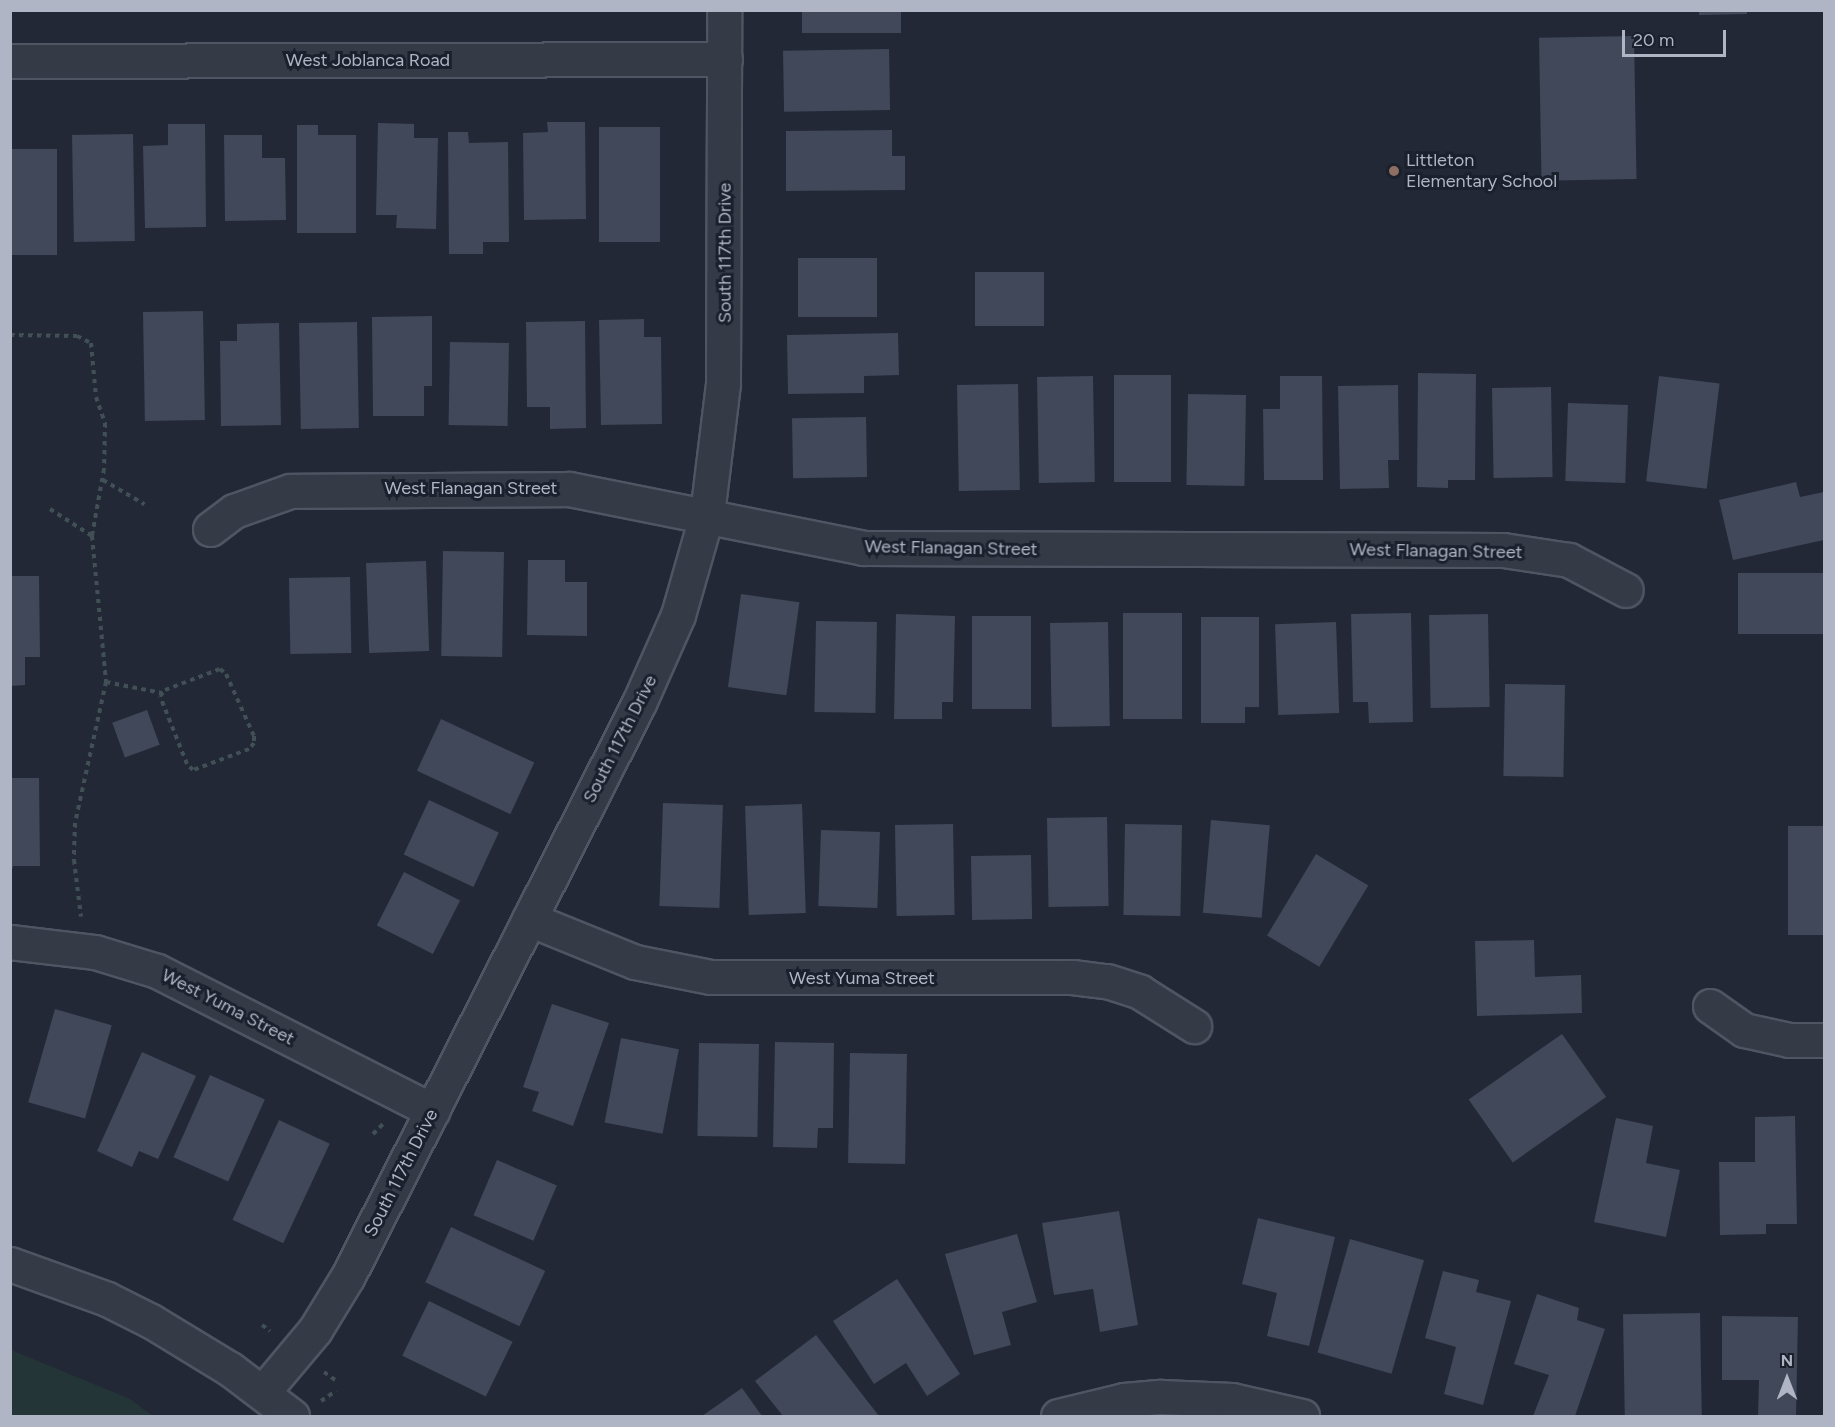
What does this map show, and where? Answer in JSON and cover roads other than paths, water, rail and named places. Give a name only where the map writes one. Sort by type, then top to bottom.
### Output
[{"type":"street","name":"South 117th Drive","points":[[262,1392],[332,1304],[433,1111],[659,660],[693,568],[707,514],[723,383],[724,10]]},
{"type":"street","name":"West Joblanca Road","points":[[10,61],[725,59]]},
{"type":"street","name":"West Flanagan Street","points":[[210,529],[234,511],[262,499],[320,488],[568,489],[707,514],[824,542],[901,550],[1536,552],[1569,560],[1626,590]]},
{"type":"street","name":"West Yuma Street","points":[[529,919],[635,962],[711,976],[1072,976],[1107,981],[1140,992],[1194,1026]]},
{"type":"street","name":"West Yuma Street","points":[[10,942],[75,948],[157,971],[433,1111]]},
{"type":"street","points":[[1710,1006],[1744,1030],[1789,1040],[1824,1040]]},
{"type":"street","points":[[10,1264],[71,1285],[151,1321],[262,1392],[292,1416]]},
{"type":"street","points":[[1058,1416],[1125,1400],[1161,1397],[1232,1400],[1302,1416]]},
{"type":"place","name":"Littleton Elementary School","points":[[1394,171]]}]
